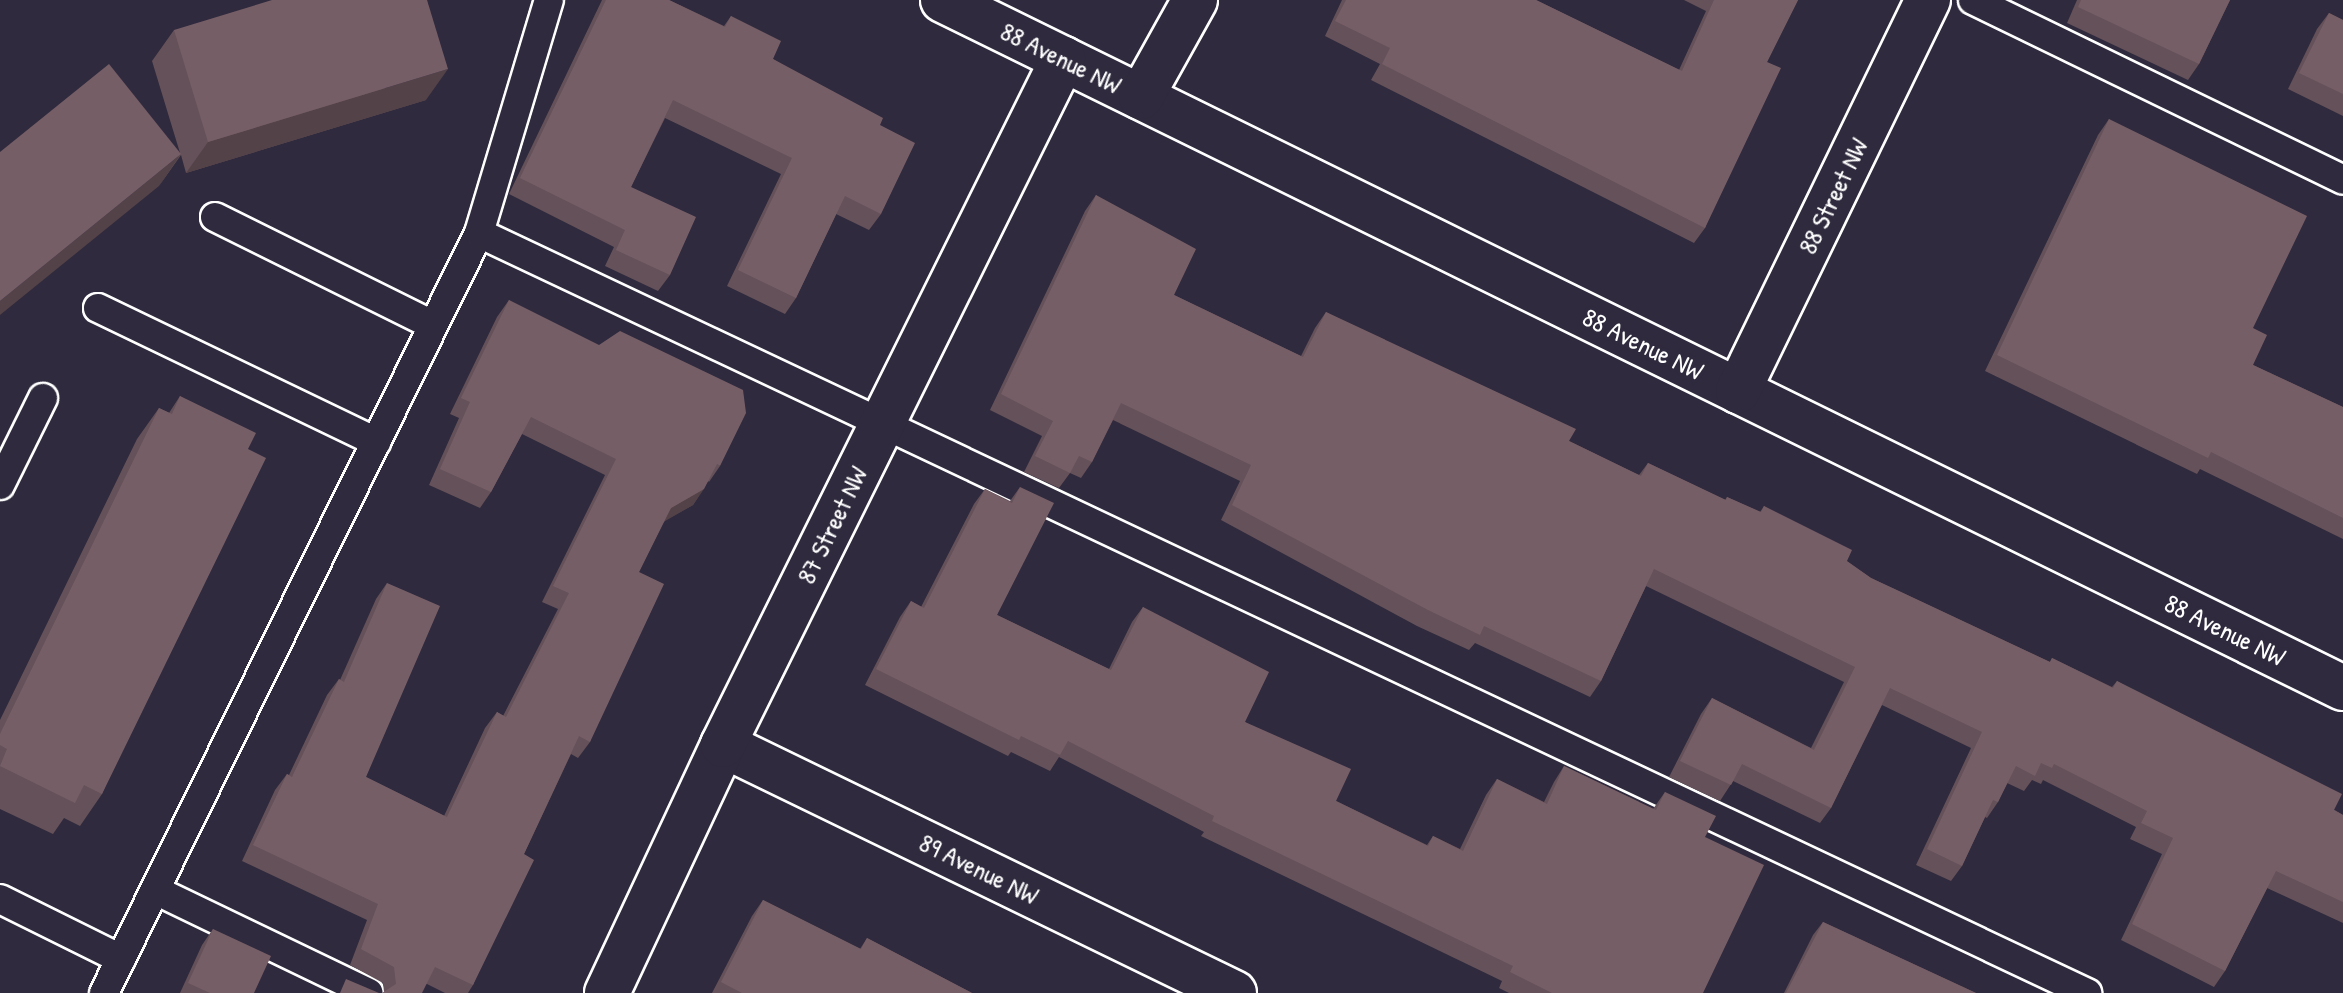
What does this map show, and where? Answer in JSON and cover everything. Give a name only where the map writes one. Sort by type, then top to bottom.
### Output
[{"type":"street","name":"88 Avenue NW","points":[[943,0],[2343,688]]},
{"type":"street","points":[[1141,97],[1195,0]]},
{"type":"street","name":"88 Street NW","points":[[1738,391],[1928,0]]},
{"type":"street","name":"87 Street NW","points":[[607,993],[723,745],[1063,59]]},
{"type":"street","name":"89 Avenue NW","points":[[723,745],[1234,993]]},
{"type":"lane","points":[[104,993],[479,233],[549,0]]},
{"type":"lane","points":[[1973,0],[2343,180]]},
{"type":"lane","points":[[215,217],[433,325]]},
{"type":"lane","points":[[479,233],[880,427],[2087,993]]},
{"type":"lane","points":[[98,308],[376,442]]},
{"type":"lane","points":[[0,485],[43,398]]},
{"type":"lane","points":[[155,890],[369,993]]},
{"type":"lane","points":[[0,899],[121,959]]},
{"type":"building","points":[[272,0],[427,0],[448,69],[208,142],[174,30]]},
{"type":"building","points":[[606,0],[669,0],[725,27],[731,16],[781,41],[773,59],[883,118],[880,125],[915,143],[881,214],[845,196],[796,298],[738,270],[792,158],[673,100],[631,187],[696,217],[670,275],[616,250],[625,230],[520,178]]},
{"type":"building","points":[[1346,0],[1536,0],[1682,71],[1714,0],[1798,0],[1767,62],[1781,68],[1705,228],[1382,64],[1390,48],[1335,21]]},
{"type":"building","points":[[2081,0],[2230,0],[2199,64],[2078,7]]},
{"type":"building","points":[[2329,13],[2343,20],[2343,94],[2299,73]]},
{"type":"building","points":[[109,64],[181,154],[0,301],[0,152]]},
{"type":"building","points":[[2109,119],[2307,216],[2253,328],[2267,335],[2253,365],[2343,407],[2343,518],[2211,452],[2208,458],[1997,355]]},
{"type":"building","points":[[1096,195],[1196,249],[1174,295],[1303,357],[1326,312],[1576,429],[1569,441],[1641,476],[1648,463],[1726,500],[1727,497],[1761,512],[1764,506],[1852,550],[1847,561],[1871,578],[2050,662],[2052,658],[2113,688],[2117,681],[2342,794],[2334,810],[2343,815],[2343,902],[2276,871],[2225,971],[2132,924],[2173,838],[2141,823],[2147,811],[2054,764],[2052,768],[2041,763],[2035,776],[2016,766],[1998,802],[1993,800],[1962,866],[1927,849],[1982,732],[1890,688],[1831,808],[1742,764],[1731,785],[1680,761],[1712,698],[1814,750],[1855,667],[1654,569],[1601,681],[1484,626],[1480,635],[1232,505],[1251,465],[1121,403],[1092,462],[1079,456],[1070,473],[1035,456],[1053,421],[1001,394]]},
{"type":"building","points":[[509,300],[599,345],[620,331],[743,390],[746,413],[720,466],[717,464],[704,489],[671,508],[639,572],[664,584],[590,742],[579,736],[524,854],[534,860],[473,985],[435,967],[422,993],[382,993],[396,984],[394,967],[361,949],[378,904],[253,845],[287,774],[292,777],[339,679],[344,682],[387,583],[440,606],[366,777],[447,817],[497,712],[506,717],[569,593],[553,586],[616,459],[531,417],[491,492],[440,469],[470,402],[461,398]]},
{"type":"building","points":[[180,396],[256,433],[248,449],[266,458],[102,794],[84,785],[75,803],[0,766],[7,749],[0,745],[0,734],[159,408],[172,414]]},
{"type":"building","points":[[1020,487],[1054,503],[997,615],[1111,670],[1143,607],[1269,672],[1245,722],[1351,769],[1336,801],[1428,846],[1433,836],[1463,851],[1497,779],[1547,804],[1564,766],[1656,810],[1665,792],[1716,816],[1705,837],[1764,865],[1703,993],[1552,993],[1510,972],[1513,966],[1212,821],[1214,816],[1068,741],[1060,755],[1021,736],[1019,740],[876,669],[911,601],[924,608],[985,489],[1012,503]]},
{"type":"building","points":[[763,900],[861,949],[867,938],[972,993],[742,993],[721,982]]},
{"type":"building","points":[[1823,922],[1976,993],[1786,993]]},
{"type":"building","points":[[213,929],[271,956],[254,993],[210,993],[188,983]]},
{"type":"building","points":[[346,979],[379,993],[340,993]]}]
